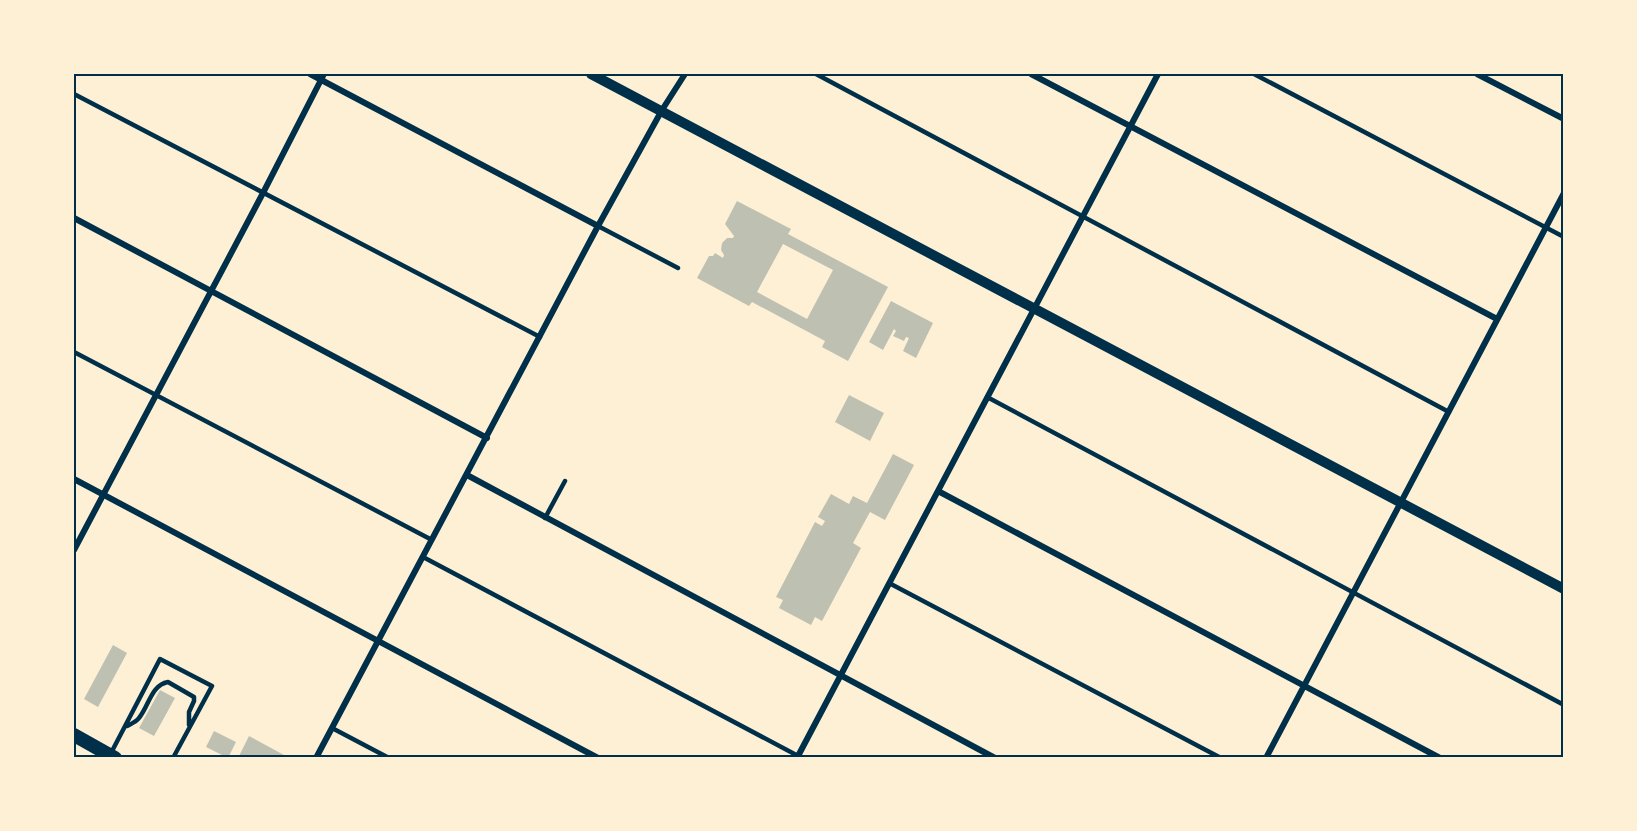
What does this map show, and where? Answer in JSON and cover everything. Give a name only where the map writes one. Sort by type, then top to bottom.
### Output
[{"type":"main road","points":[[74,735],[113,756]]},
{"type":"street","points":[[310,74],[323,76],[598,226]]},
{"type":"street","points":[[594,74],[1563,589]]},
{"type":"street","points":[[316,758],[598,226],[662,110],[685,74]]},
{"type":"street","points":[[1031,74],[1497,319]]},
{"type":"street","points":[[799,757],[1158,74]]},
{"type":"street","points":[[1477,74],[1563,119]]},
{"type":"street","points":[[74,550],[323,76]]},
{"type":"street","points":[[1266,758],[1563,194]]},
{"type":"street","points":[[74,218],[487,438]]},
{"type":"street","points":[[467,475],[995,758]]},
{"type":"street","points":[[74,479],[597,758]]},
{"type":"street","points":[[938,491],[1440,758]]},
{"type":"lane","points":[[816,74],[1449,412]]},
{"type":"lane","points":[[1254,74],[1563,237]]},
{"type":"lane","points":[[74,93],[540,337]]},
{"type":"lane","points":[[598,226],[678,268]]},
{"type":"lane","points":[[74,352],[432,540]]},
{"type":"lane","points":[[987,397],[1563,705]]},
{"type":"lane","points":[[545,518],[565,481]]},
{"type":"lane","points":[[423,557],[799,757]]},
{"type":"lane","points":[[889,583],[1221,758]]},
{"type":"lane","points":[[113,756],[125,727],[160,659],[212,686],[173,758]]},
{"type":"lane","points":[[125,727],[138,720],[156,688],[161,683],[168,682],[194,697],[189,712],[190,728]]},
{"type":"lane","points":[[332,728],[389,758]]},
{"type":"building","points":[[737,201],[791,229],[788,234],[888,287],[848,361],[822,347],[825,341],[752,302],[749,306],[697,278],[709,256],[715,253],[723,258],[722,243],[734,236],[725,224]],"holes":[[[783,244],[833,270],[807,319],[757,292]]]},
{"type":"building","points":[[891,301],[933,323],[916,358],[903,351],[909,338],[906,337],[904,341],[893,336],[896,331],[894,329],[883,350],[869,342]]},
{"type":"building","points":[[849,395],[884,413],[870,441],[835,422]]},
{"type":"building","points":[[893,454],[914,465],[885,520],[870,512],[853,543],[861,548],[822,621],[815,617],[811,625],[779,608],[783,600],[776,597],[815,522],[822,526],[825,521],[818,517],[831,494],[849,504],[853,496],[867,503]]},
{"type":"building","points":[[113,645],[127,653],[98,707],[84,699]]},
{"type":"building","points":[[160,690],[175,698],[154,736],[139,728]]},
{"type":"building","points":[[214,731],[236,742],[228,758],[206,747]]},
{"type":"building","points":[[249,736],[284,755],[283,758],[238,758]]}]
